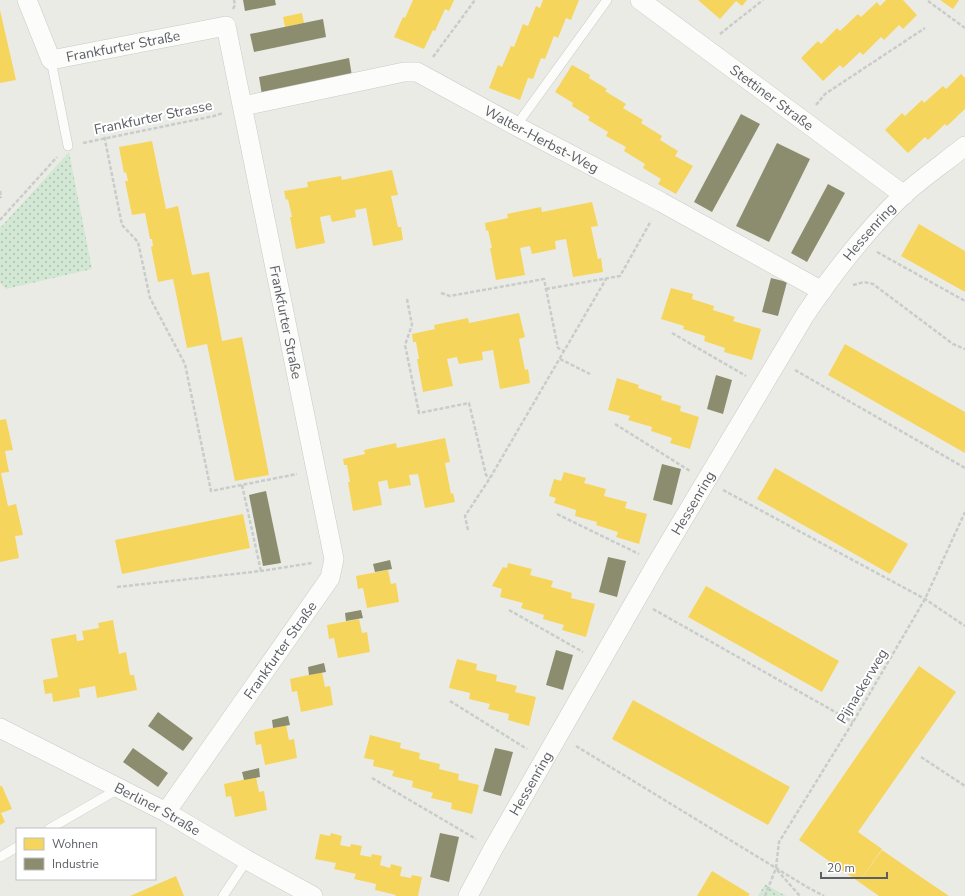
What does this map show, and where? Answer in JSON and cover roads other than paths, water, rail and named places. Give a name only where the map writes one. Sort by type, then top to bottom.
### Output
[{"type":"street","name":"Frankfurter Straße","points":[[27,0],[51,60],[226,26],[334,559],[330,578],[166,812]]},
{"type":"street","name":"Stettiner Straße","points":[[640,0],[904,195]]},
{"type":"street","name":"Walter-Herbst-Weg","points":[[243,106],[400,73],[412,72],[421,74],[661,202],[826,284]]},
{"type":"street","name":"Hessenring","points":[[468,896],[493,849],[657,563],[826,284],[859,242],[904,195],[965,146]]},
{"type":"street","name":"Berliner Straße","points":[[0,728],[166,812],[247,860],[313,896]]},
{"type":"lane","points":[[516,126],[607,0]]},
{"type":"lane","points":[[51,60],[68,146]]},
{"type":"lane","points":[[51,828],[120,788]]},
{"type":"lane","points":[[0,857],[16,849]]},
{"type":"lane","points":[[223,896],[247,860]]}]
